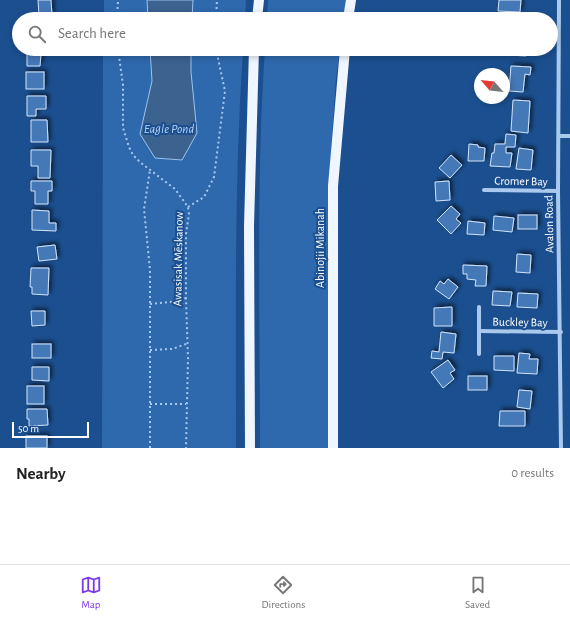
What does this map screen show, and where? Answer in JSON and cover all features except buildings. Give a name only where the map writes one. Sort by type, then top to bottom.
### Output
[{"type":"main road","points":[[258,12],[259,0]]},
{"type":"main road","points":[[349,12],[351,0]]},
{"type":"main road","points":[[250,448],[249,226],[254,56]]},
{"type":"main road","name":"Abinojii Mikanah","points":[[334,448],[334,186],[344,56]]},
{"type":"street","name":"Avalon Road","points":[[559,0],[558,191],[561,332],[561,448]]},
{"type":"street","points":[[559,136],[570,136]]},
{"type":"street","name":"Cromer Bay","points":[[484,190],[558,191]]},
{"type":"street","name":"Buckley Bay","points":[[479,307],[479,354]]},
{"type":"street","name":"Buckley Bay","points":[[479,331],[561,332]]},
{"type":"path","points":[[117,12],[118,0]]},
{"type":"path","points":[[216,12],[217,0]]},
{"type":"path","name":"Awasisak Mēskanow","points":[[119,56],[123,85],[123,128],[133,155],[175,189],[188,207],[189,214],[186,234],[188,359],[186,448]]},
{"type":"path","points":[[188,207],[204,197],[214,176],[225,91],[218,56]]},
{"type":"path","points":[[150,170],[144,209],[150,270],[150,448]]},
{"type":"path","points":[[150,304],[179,301],[186,298]]},
{"type":"path","points":[[150,350],[172,349],[187,344]]},
{"type":"path","points":[[150,404],[186,404]]},
{"type":"shaded area","points":[[104,0],[246,0],[245,12],[104,12]]},
{"type":"shaded area","points":[[268,0],[347,0],[345,12],[267,12]]},
{"type":"shaded area","points":[[103,56],[243,56],[237,199],[236,448],[102,448]]},
{"type":"shaded area","points":[[265,56],[339,56],[336,78],[329,183],[328,448],[260,448],[259,199]]},
{"type":"water","points":[[147,0],[193,0],[192,12],[148,12]]},
{"type":"water","name":"Eagle Pond","points":[[150,56],[191,56],[191,72],[197,133],[182,160],[155,158],[140,134],[152,81]]}]
